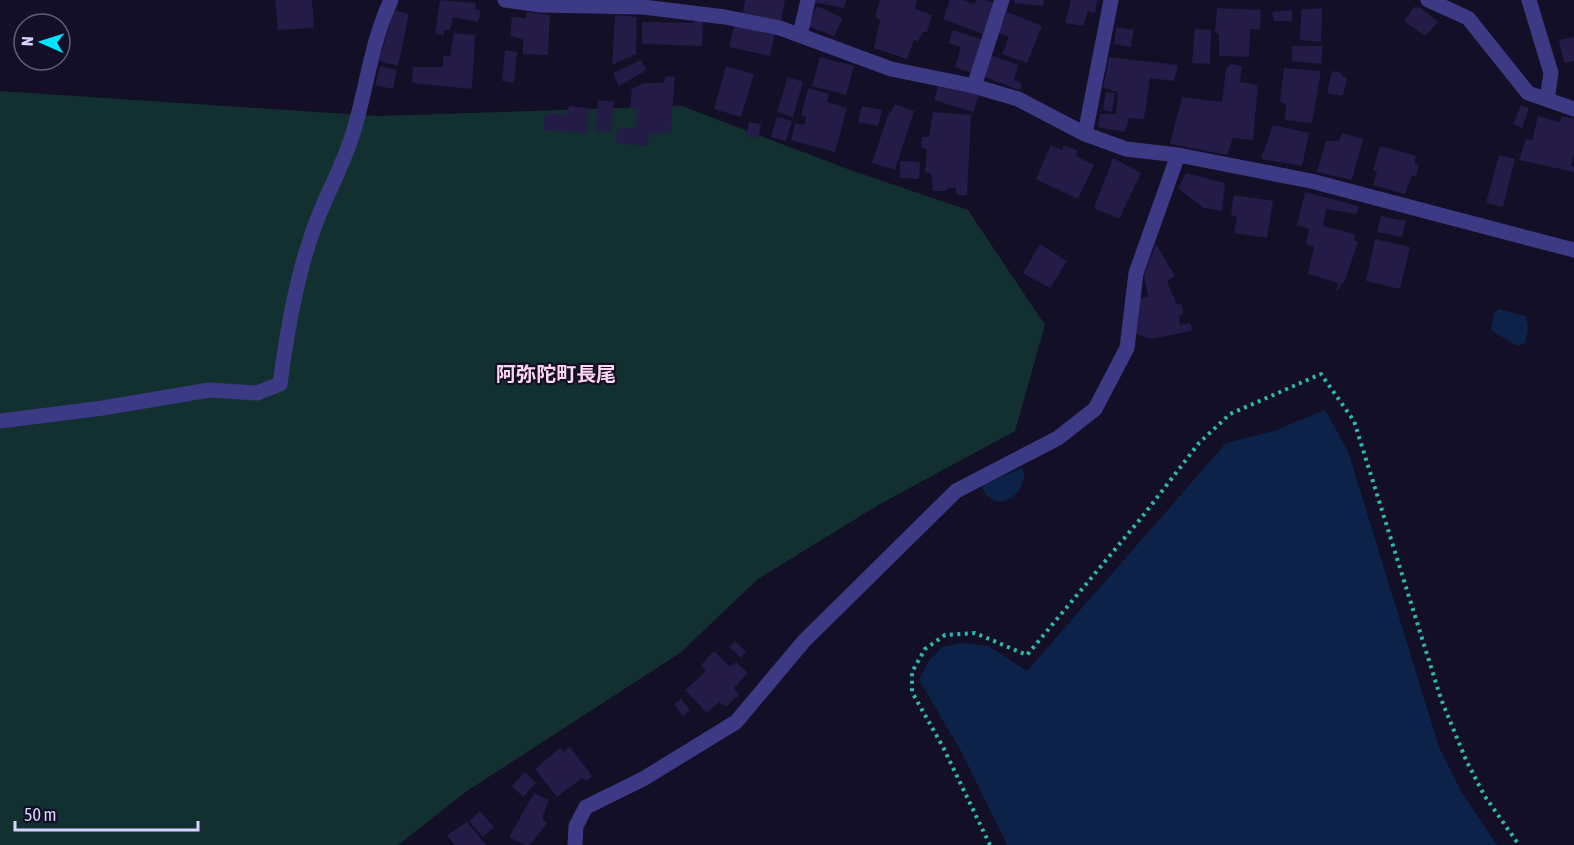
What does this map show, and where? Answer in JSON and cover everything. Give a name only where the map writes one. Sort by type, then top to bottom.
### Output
[{"type":"street","points":[[0,421],[103,408],[209,390],[257,393],[280,384],[288,326],[314,228],[337,180],[353,134],[377,31],[391,0]]},
{"type":"street","points":[[505,0],[540,5],[643,7],[780,28],[891,69],[974,86],[1018,99],[1084,134],[1126,149],[1178,155],[1311,181],[1574,250]]},
{"type":"street","points":[[800,35],[808,0]]},
{"type":"street","points":[[974,86],[1002,0]]},
{"type":"street","points":[[1084,134],[1111,0]]},
{"type":"street","points":[[1428,0],[1468,18],[1528,93],[1574,109]]},
{"type":"street","points":[[1529,0],[1551,73],[1547,99]]},
{"type":"street","points":[[575,845],[576,826],[586,807],[643,779],[736,722],[804,640],[956,492],[1058,438],[1095,409],[1127,348],[1136,273],[1178,155]]},
{"type":"path","points":[[990,845],[943,747],[912,692],[912,672],[926,649],[945,635],[975,633],[1027,655],[1142,517],[1199,443],[1230,414],[1322,374],[1354,421],[1441,699],[1466,760],[1484,795],[1519,845]]},
{"type":"green space","points":[[0,91],[377,116],[682,106],[853,171],[968,210],[1045,325],[1015,431],[880,504],[758,579],[680,653],[467,791],[398,845],[0,845]]},
{"type":"water","points":[[1499,309],[1526,316],[1528,328],[1525,343],[1517,346],[1491,330],[1494,313]]},
{"type":"water","points":[[1325,410],[1348,451],[1439,747],[1461,791],[1497,845],[1007,845],[961,751],[919,680],[929,661],[942,647],[962,643],[989,646],[1027,671],[1226,443],[1274,431]]},
{"type":"water","points":[[1022,468],[1024,476],[1022,484],[1011,498],[995,501],[988,496],[981,485]]},
{"type":"building","points":[[275,0],[312,0],[314,28],[278,30]]},
{"type":"building","points":[[440,0],[476,3],[475,9],[481,11],[478,22],[453,17],[450,30],[444,30],[444,35],[435,34]]},
{"type":"building","points":[[745,0],[785,0],[781,21],[743,13]]},
{"type":"building","points":[[811,0],[846,0],[844,8],[811,2]]},
{"type":"building","points":[[880,0],[917,0],[915,9],[932,15],[927,32],[923,32],[918,41],[914,40],[907,59],[874,48],[880,20],[875,17]]},
{"type":"building","points":[[950,0],[962,0],[974,4],[977,0],[995,3],[983,34],[943,19]]},
{"type":"building","points":[[1014,0],[1044,0],[1043,6],[1014,3]]},
{"type":"building","points":[[1071,0],[1097,0],[1095,13],[1088,11],[1083,26],[1065,23]]},
{"type":"building","points":[[817,6],[843,18],[834,36],[808,26]]},
{"type":"building","points":[[1414,7],[1421,8],[1438,22],[1425,36],[1404,21]]},
{"type":"building","points":[[1217,8],[1261,10],[1260,29],[1250,29],[1249,57],[1219,56],[1219,34],[1215,32]]},
{"type":"building","points":[[1322,8],[1321,42],[1300,40],[1301,10]]},
{"type":"building","points":[[394,10],[409,14],[398,66],[379,61]]},
{"type":"building","points":[[1292,10],[1292,21],[1274,21],[1272,12]]},
{"type":"building","points":[[527,12],[550,15],[548,55],[523,54],[523,39],[510,36],[512,17],[526,18]]},
{"type":"building","points":[[1007,12],[1042,26],[1027,63],[1002,54],[1009,37],[999,33]]},
{"type":"building","points":[[615,15],[637,17],[636,54],[612,65]]},
{"type":"building","points":[[694,19],[703,19],[702,46],[642,44],[642,22],[693,23]]},
{"type":"building","points":[[734,26],[775,35],[770,56],[729,47]]},
{"type":"building","points":[[1116,27],[1134,30],[1131,47],[1114,44]]},
{"type":"building","points":[[1195,29],[1211,30],[1210,64],[1192,63]]},
{"type":"building","points":[[953,30],[983,40],[971,73],[955,67],[961,47],[948,43]]},
{"type":"building","points":[[454,33],[475,35],[472,89],[412,83],[413,67],[443,67],[443,56],[450,56]]},
{"type":"building","points":[[1574,37],[1574,61],[1564,63],[1559,40]]},
{"type":"building","points":[[1292,46],[1323,46],[1321,64],[1292,61]]},
{"type":"building","points":[[505,50],[517,52],[514,83],[502,81]]},
{"type":"building","points":[[990,55],[1018,65],[1014,80],[1022,84],[1019,90],[982,76]]},
{"type":"building","points":[[820,57],[854,66],[846,95],[812,86]]},
{"type":"building","points":[[1109,57],[1178,65],[1174,81],[1150,78],[1144,119],[1129,118],[1125,132],[1098,127],[1100,114],[1116,114],[1118,92],[1103,88]]},
{"type":"building","points":[[641,60],[647,70],[619,86],[613,73]]},
{"type":"building","points":[[1231,64],[1242,66],[1240,82],[1258,85],[1253,140],[1233,138],[1227,155],[1170,144],[1182,97],[1222,102],[1226,69]]},
{"type":"building","points":[[380,66],[397,70],[393,89],[375,85]]},
{"type":"building","points":[[726,66],[754,74],[741,117],[714,109]]},
{"type":"building","points":[[1284,68],[1321,71],[1312,123],[1285,120],[1286,104],[1280,102]]},
{"type":"building","points":[[1332,71],[1342,73],[1342,76],[1347,78],[1343,96],[1327,93]]},
{"type":"building","points":[[667,76],[675,77],[670,133],[650,133],[647,146],[616,143],[617,129],[636,128],[637,110],[630,108],[632,89],[644,83],[663,83]]},
{"type":"building","points":[[788,77],[803,82],[793,117],[777,112]]},
{"type":"building","points":[[939,82],[979,95],[973,112],[934,100]]},
{"type":"building","points":[[808,88],[829,94],[827,102],[847,108],[835,152],[791,140],[795,123],[804,125],[806,118],[801,115]]},
{"type":"building","points":[[1106,92],[1115,93],[1112,112],[1103,110]]},
{"type":"building","points":[[598,100],[614,102],[611,132],[595,131]]},
{"type":"building","points":[[895,104],[914,111],[895,170],[872,163],[887,118]]},
{"type":"building","points":[[1521,105],[1529,108],[1522,128],[1513,124]]},
{"type":"building","points":[[569,106],[589,108],[587,133],[544,130],[545,113],[567,115]]},
{"type":"building","points":[[862,106],[882,110],[878,126],[858,122]]},
{"type":"building","points":[[933,112],[971,115],[967,195],[957,195],[955,188],[933,191],[931,174],[925,172],[927,150],[921,147],[922,137],[929,137]]},
{"type":"building","points":[[1538,116],[1559,122],[1562,116],[1574,119],[1574,153],[1571,165],[1574,167],[1574,172],[1519,160],[1526,139],[1532,140]]},
{"type":"building","points":[[777,117],[792,121],[786,141],[771,137]]},
{"type":"building","points":[[749,122],[761,124],[758,138],[746,136]]},
{"type":"building","points":[[1273,125],[1309,133],[1302,166],[1261,159]]},
{"type":"building","points":[[1342,133],[1363,139],[1352,180],[1317,172],[1326,141],[1339,141]]},
{"type":"building","points":[[1051,145],[1062,150],[1064,145],[1078,151],[1076,156],[1094,165],[1078,199],[1036,179]]},
{"type":"building","points":[[1380,146],[1416,156],[1414,163],[1419,165],[1416,177],[1412,175],[1405,194],[1373,185],[1377,172],[1373,170]]},
{"type":"building","points":[[1499,155],[1515,159],[1503,207],[1486,203]]},
{"type":"building","points":[[1113,158],[1141,173],[1119,219],[1094,208]]},
{"type":"building","points":[[900,161],[920,162],[919,179],[900,178]]},
{"type":"building","points":[[1186,173],[1225,183],[1222,211],[1204,208],[1178,188]]},
{"type":"building","points":[[1305,192],[1359,206],[1357,214],[1326,209],[1323,226],[1355,234],[1354,240],[1358,242],[1344,283],[1338,291],[1336,291],[1338,283],[1308,274],[1314,247],[1306,244],[1309,229],[1297,225]]},
{"type":"building","points":[[1234,195],[1273,201],[1267,238],[1234,233],[1237,217],[1231,215]]},
{"type":"building","points":[[1381,216],[1406,221],[1402,237],[1377,232]]},
{"type":"building","points":[[1375,239],[1410,247],[1400,289],[1366,281]]},
{"type":"building","points":[[1040,244],[1067,261],[1050,288],[1023,273]]},
{"type":"building","points":[[1156,244],[1175,276],[1167,281],[1176,303],[1182,305],[1183,314],[1179,316],[1180,325],[1190,323],[1192,328],[1191,331],[1151,339],[1136,334],[1139,299],[1148,297],[1144,276]]},
{"type":"building","points":[[735,641],[746,652],[741,658],[729,647]]},
{"type":"building","points":[[714,651],[730,667],[736,662],[748,673],[734,688],[739,695],[726,707],[719,702],[707,713],[685,690],[706,671],[701,665]]},
{"type":"building","points":[[681,699],[690,710],[683,716],[674,704]]},
{"type":"building","points":[[570,747],[592,776],[586,781],[582,778],[557,797],[535,769],[560,748],[564,752]]},
{"type":"building","points":[[525,772],[536,783],[523,797],[512,786]]},
{"type":"building","points":[[534,793],[549,800],[542,818],[547,823],[530,845],[525,845],[509,837]]},
{"type":"building","points":[[480,811],[494,827],[483,837],[469,821]]},
{"type":"building","points":[[467,822],[486,845],[455,845],[447,835]]},
{"type":"district","name":"阿弥陀町長尾","points":[[556,373]]}]
